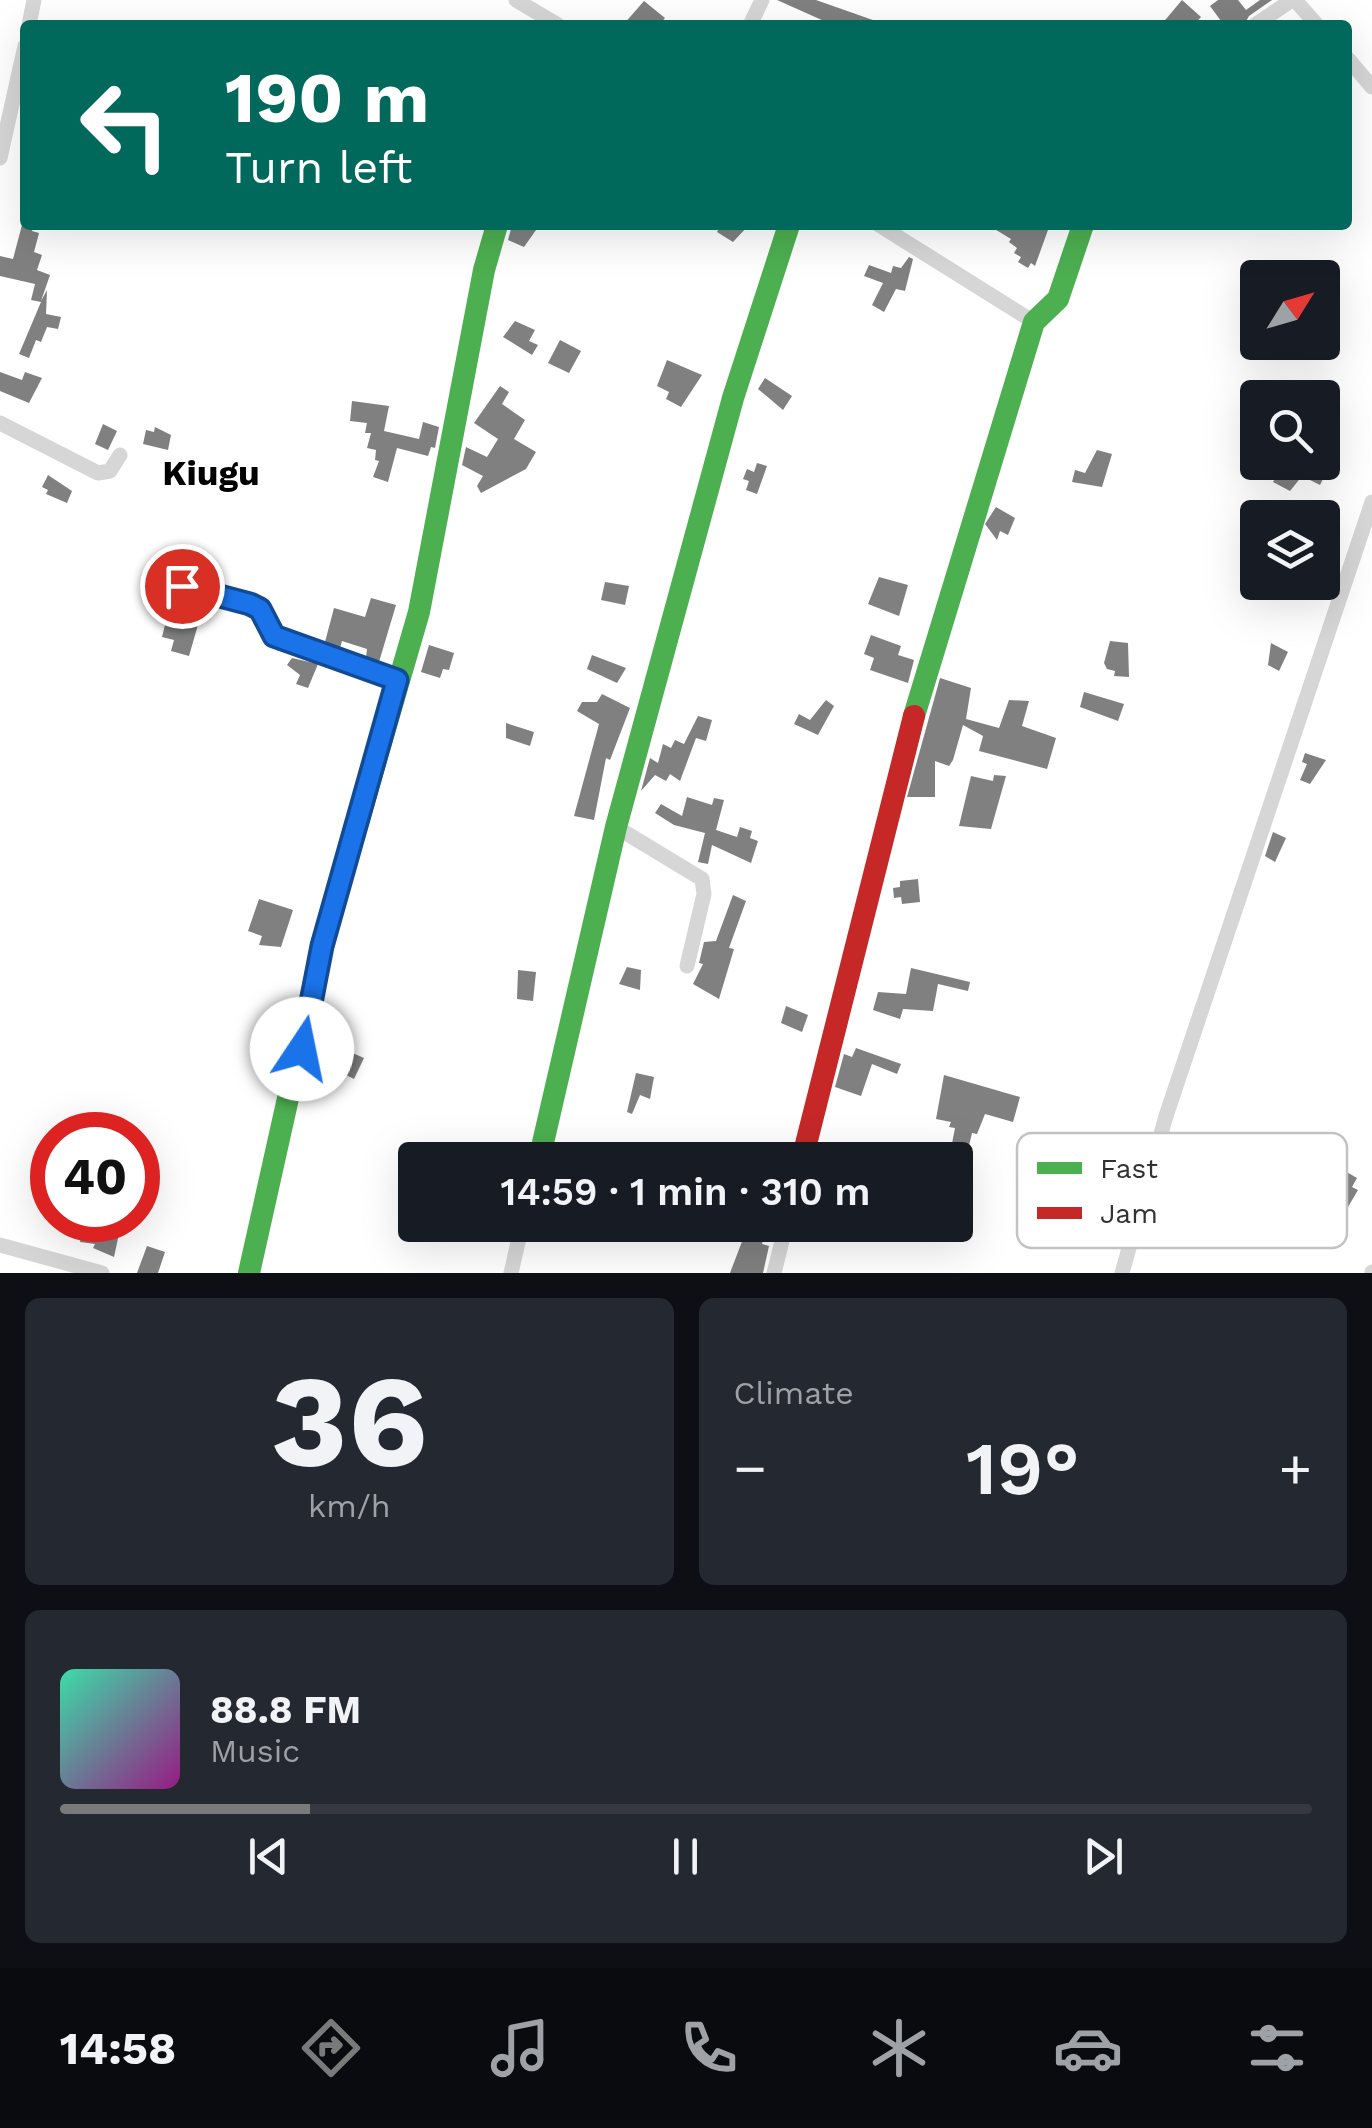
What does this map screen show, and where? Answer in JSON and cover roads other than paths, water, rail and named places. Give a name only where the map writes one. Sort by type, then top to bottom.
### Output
[{"type":"street","points":[[516,0],[550,20]]},
{"type":"street","points":[[1263,20],[1293,0],[1312,20]]},
{"type":"street","points":[[1352,64],[1372,87]]},
{"type":"street","points":[[0,158],[20,68]]},
{"type":"street","points":[[249,1273],[322,946],[419,612],[484,270],[496,230]]},
{"type":"street","points":[[544,1142],[616,827],[733,398],[788,230]]},
{"type":"street","points":[[887,230],[1034,322]]},
{"type":"street","points":[[806,1142],[890,799],[955,570],[1034,322],[1058,299],[1081,230]]},
{"type":"street","points":[[0,423],[98,473],[110,470],[120,455]]},
{"type":"street","points":[[1162,1133],[1372,502]]},
{"type":"street","points":[[182,586],[250,604],[260,609],[274,636],[397,680]]},
{"type":"street","points":[[616,827],[702,879],[704,894],[687,966]]},
{"type":"street","points":[[511,1273],[518,1242]]},
{"type":"street","points":[[774,1273],[782,1242]]},
{"type":"street","points":[[0,1245],[102,1273]]},
{"type":"street","points":[[1122,1273],[1129,1248]]},
{"type":"district","name":"Kiugu","points":[[211,473]]}]
